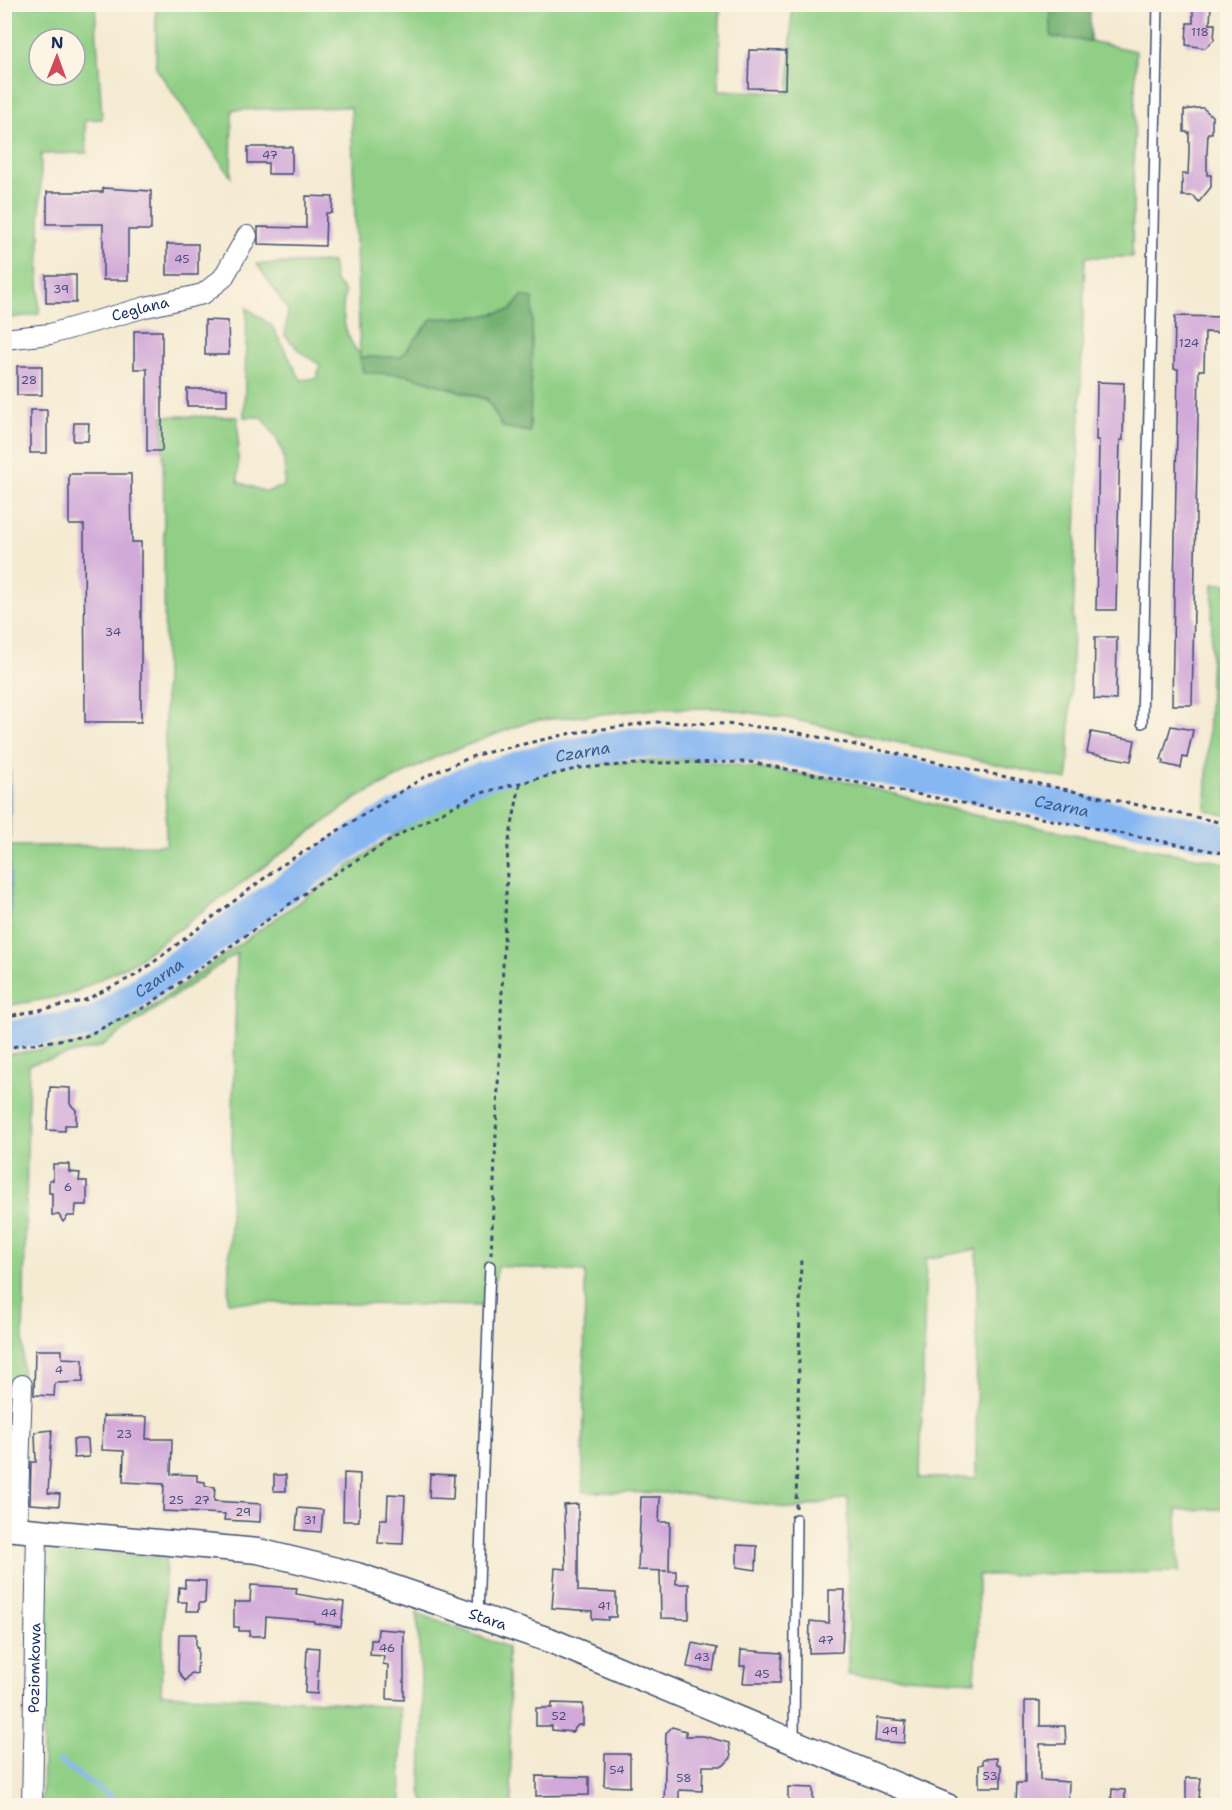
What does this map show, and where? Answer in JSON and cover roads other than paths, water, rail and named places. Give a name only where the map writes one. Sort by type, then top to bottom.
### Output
[{"type":"street","name":"Ceglana","points":[[4,339],[50,334],[146,307],[203,294],[223,278],[247,237]]},
{"type":"street","name":"Poziomkowa","points":[[22,1385],[19,1529],[32,1806]]},
{"type":"street","name":"Stara","points":[[19,1529],[258,1551],[357,1575],[478,1615],[623,1670],[947,1806]]},
{"type":"lane","points":[[1142,723],[1158,4]]},
{"type":"lane","points":[[478,1615],[490,1266]]},
{"type":"lane","points":[[794,1742],[796,1519]]},
{"type":"water","points":[[4,758],[10,758],[10,926],[5,949]]},
{"type":"waterway","name":"Czarna","points":[[4,1036],[94,1023],[376,825],[462,783],[545,758],[631,743],[713,744],[785,750],[1228,839]]},
{"type":"waterway","points":[[59,1761],[124,1806]]}]
